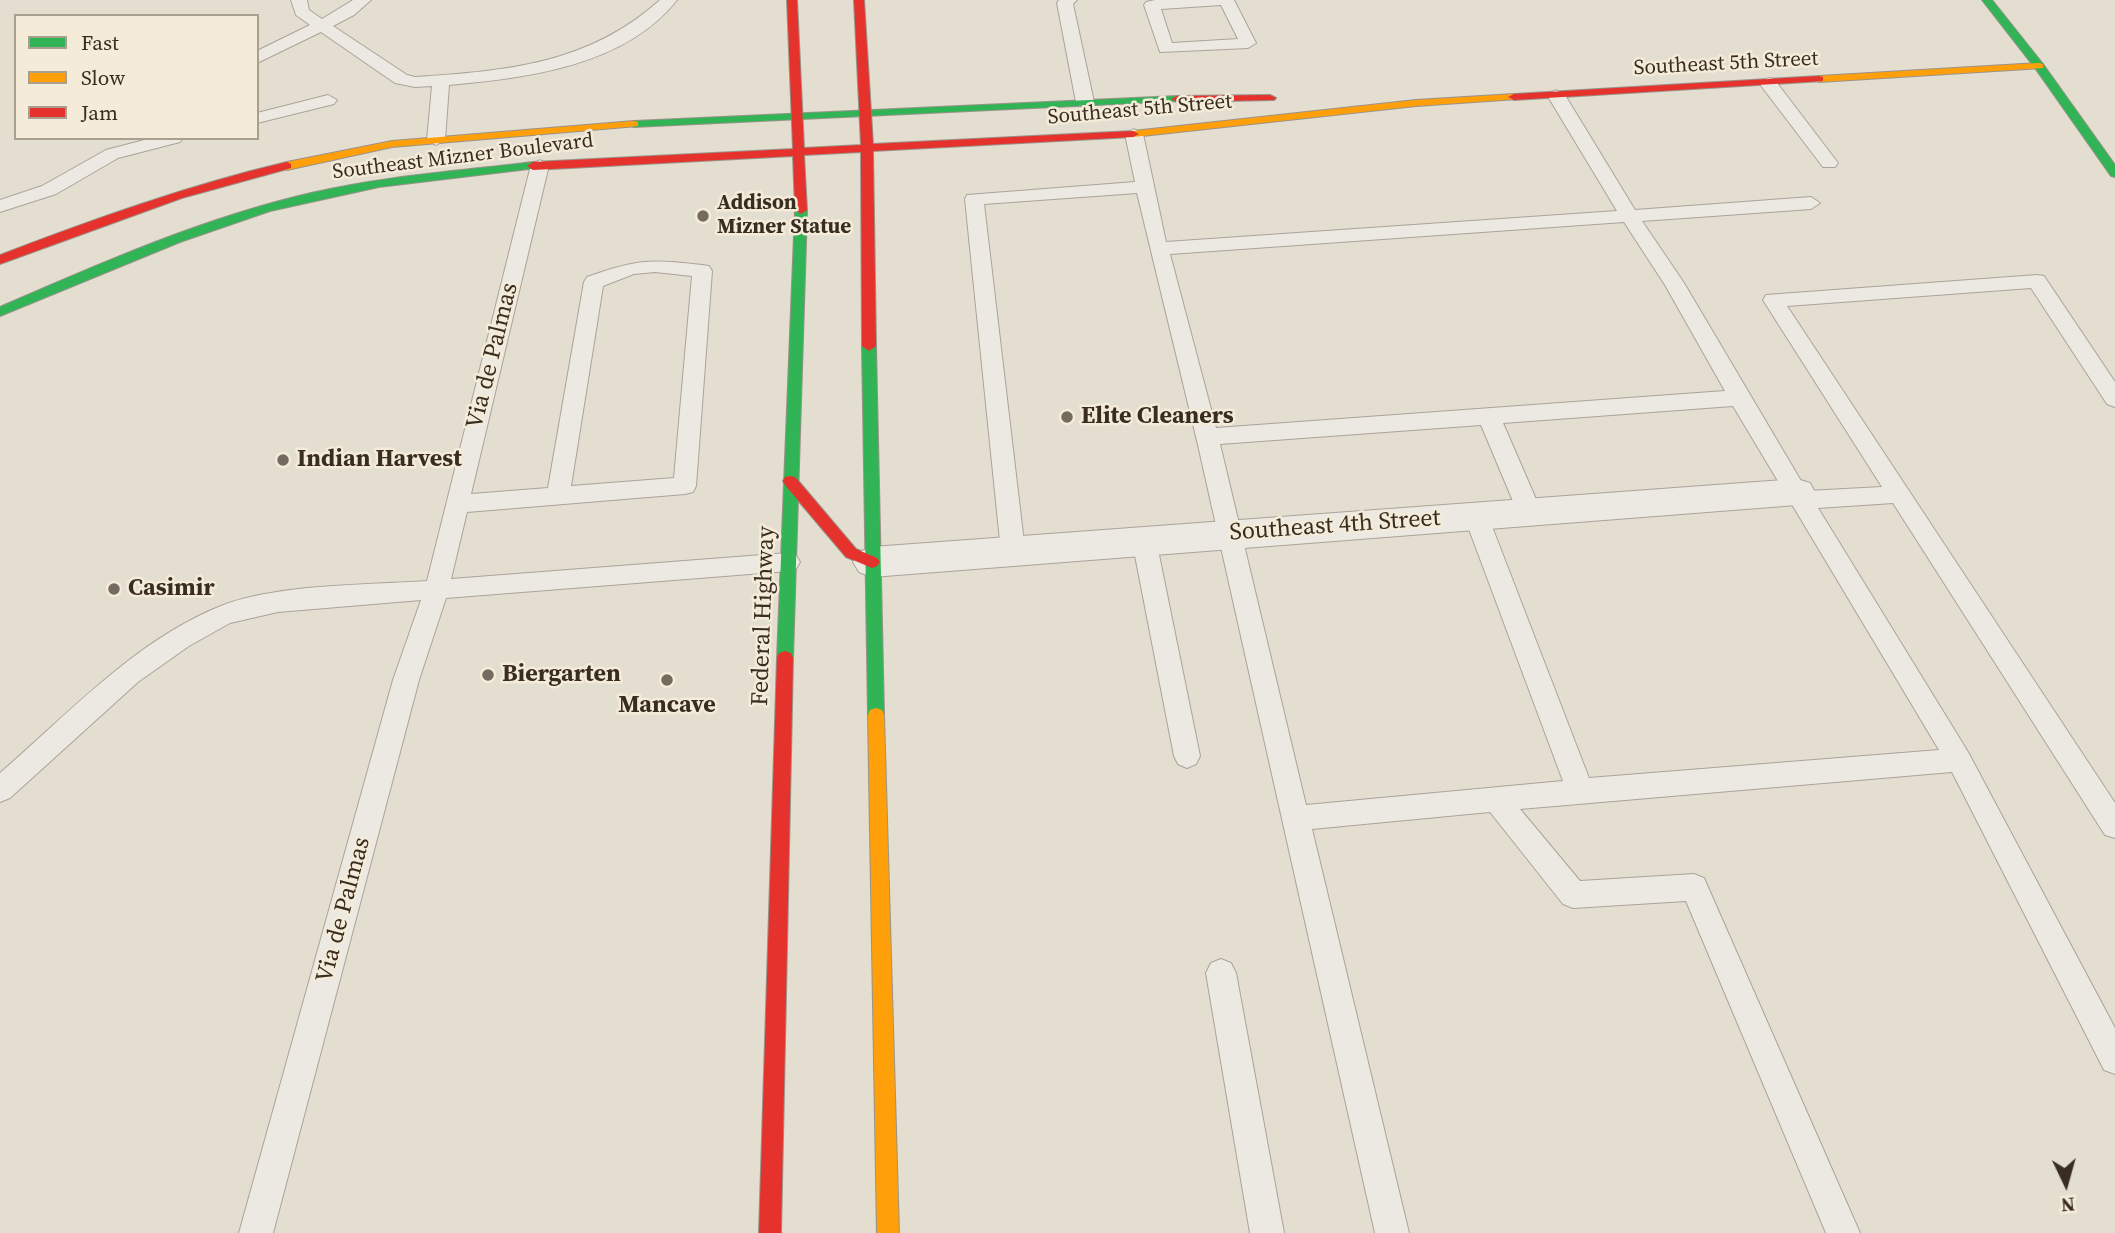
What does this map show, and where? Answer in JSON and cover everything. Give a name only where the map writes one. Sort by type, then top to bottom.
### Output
[{"type":"main road","name":"Federal Highway","points":[[770,1233],[790,481],[801,212],[792,0]]},
{"type":"main road","points":[[859,0],[867,149],[872,562],[888,1233]]},
{"type":"main road","points":[[1987,0],[2039,66],[2115,173]]},
{"type":"main road","name":"Southeast 5th Street","points":[[867,149],[1134,134],[1416,103],[2039,66]]},
{"type":"main road","name":"Southeast 5th Street","points":[[866,112],[1128,100],[1286,98]]},
{"type":"main road","name":"Southeast 5th Street","points":[[1310,99],[1416,103]]},
{"type":"main road","points":[[1128,100],[1134,134]]},
{"type":"main road","name":"Southeast Mizner Boulevard","points":[[0,260],[93,224],[256,173],[392,144],[572,127],[866,112]]},
{"type":"main road","name":"Southeast Mizner Boulevard","points":[[0,312],[144,251],[282,205],[357,187],[540,165],[867,149]]},
{"type":"main road","points":[[790,481],[851,553],[872,562]]},
{"type":"street","name":"Southeast 4th Street","points":[[872,562],[1476,516],[1799,496]]},
{"type":"lane","points":[[299,0],[302,12],[401,79],[415,82],[540,68],[580,57],[651,20],[669,0]]},
{"type":"lane","points":[[259,57],[348,12],[363,0]]},
{"type":"lane","points":[[1226,0],[1248,43],[1166,48],[1145,2],[1226,0]]},
{"type":"lane","points":[[1067,1],[1085,102]]},
{"type":"lane","points":[[436,140],[441,81]]},
{"type":"lane","points":[[1768,83],[1829,163]]},
{"type":"lane","points":[[1556,95],[1630,217],[1674,283],[1739,398],[1959,760],[2115,1059]]},
{"type":"lane","points":[[259,117],[328,100]]},
{"type":"lane","points":[[1134,134],[1392,1233]]},
{"type":"lane","points":[[0,206],[49,190],[112,154],[166,140]]},
{"type":"lane","name":"Via de Palmas","points":[[256,1233],[406,680],[437,589],[540,165]]},
{"type":"lane","points":[[1013,551],[974,199],[1145,187]]},
{"type":"lane","points":[[1159,249],[1811,204]]},
{"type":"lane","points":[[457,504],[685,486],[702,271],[631,268],[594,282],[558,496]]},
{"type":"lane","points":[[2115,399],[2038,281],[1773,300],[2115,826]]},
{"type":"lane","points":[[1207,438],[1739,398]]},
{"type":"lane","points":[[1489,417],[1530,513]]},
{"type":"lane","points":[[1799,496],[1900,494]]},
{"type":"lane","points":[[1476,516],[1580,791]]},
{"type":"lane","points":[[1144,540],[1187,756]]},
{"type":"lane","points":[[0,790],[129,675],[180,639],[224,615],[278,601],[788,562]]},
{"type":"lane","points":[[1295,818],[1959,760]]},
{"type":"lane","points":[[1496,799],[1573,895],[1694,887],[1843,1233]]},
{"type":"lane","points":[[1221,973],[1267,1233]]},
{"type":"traffic: fast","points":[[1987,0],[2039,66],[2115,173]]},
{"type":"traffic: fast","points":[[634,124],[1177,99]]},
{"type":"traffic: fast","points":[[0,312],[176,239],[266,208],[357,187],[533,166]]},
{"type":"traffic: fast","points":[[785,658],[801,210]]},
{"type":"traffic: fast","points":[[869,346],[876,715]]},
{"type":"traffic: slow","points":[[1819,79],[2039,66]]},
{"type":"traffic: slow","points":[[1133,134],[1416,103],[1514,97]]},
{"type":"traffic: slow","points":[[287,166],[392,144],[634,124]]},
{"type":"traffic: slow","points":[[876,715],[888,1233]]},
{"type":"traffic: jam","points":[[792,0],[801,210]]},
{"type":"traffic: jam","points":[[859,0],[867,149],[869,346]]},
{"type":"traffic: jam","points":[[1514,97],[1819,79]]},
{"type":"traffic: jam","points":[[1177,99],[1270,98]]},
{"type":"traffic: jam","points":[[533,166],[1133,134]]},
{"type":"traffic: jam","points":[[0,260],[178,195],[287,166]]},
{"type":"traffic: jam","points":[[790,481],[851,553],[872,562]]},
{"type":"traffic: jam","points":[[770,1233],[785,658]]},
{"type":"place","name":"Addison Mizner Statue","points":[[703,216]]},
{"type":"place","name":"Elite Cleaners","points":[[1067,417]]},
{"type":"place","name":"Indian Harvest","points":[[283,460]]},
{"type":"place","name":"Casimir","points":[[114,589]]},
{"type":"place","name":"Biergarten","points":[[488,675]]},
{"type":"place","name":"Mancave","points":[[667,680]]}]
